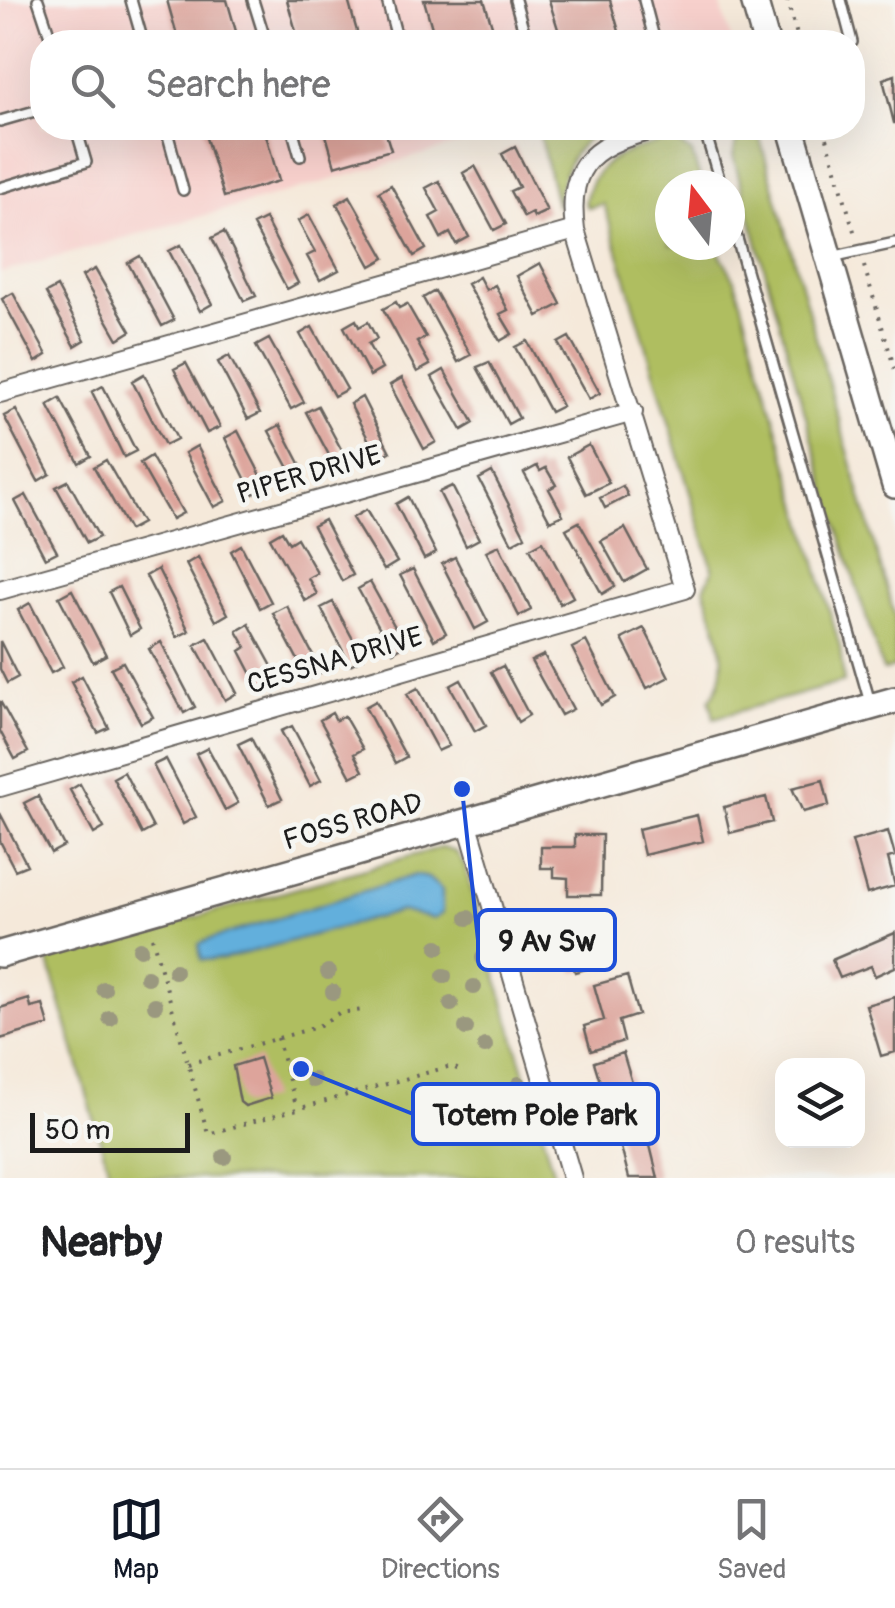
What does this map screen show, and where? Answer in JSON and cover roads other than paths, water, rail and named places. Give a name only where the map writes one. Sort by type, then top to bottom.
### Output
[{"type":"street","points":[[754,0],[763,30]]},
{"type":"street","points":[[619,140],[602,145],[587,161],[576,180],[572,202],[576,230],[632,412]]},
{"type":"street","points":[[794,140],[893,468]]},
{"type":"street","points":[[0,394],[576,230]]},
{"type":"street","name":"CESSNA DRIVE","points":[[0,787],[686,588],[632,412]]},
{"type":"street","name":"PIPER DRIVE","points":[[0,590],[632,412]]},
{"type":"street","name":"FOSS ROAD","points":[[0,954],[883,703]]},
{"type":"street","points":[[467,821],[572,1178]]},
{"type":"lane","points":[[131,0],[140,30]]},
{"type":"lane","points":[[253,0],[262,30]]},
{"type":"lane","points":[[386,0],[395,30]]},
{"type":"lane","points":[[515,0],[524,30]]},
{"type":"lane","points":[[644,0],[652,30]]},
{"type":"lane","points":[[841,0],[849,30]]},
{"type":"lane","points":[[42,2],[49,30]]},
{"type":"lane","points":[[0,109],[2,121],[30,113]]},
{"type":"lane","points":[[0,188],[86,162],[80,140]]},
{"type":"lane","points":[[169,140],[183,190]]},
{"type":"lane","points":[[295,140],[300,156]]},
{"type":"lane","points":[[708,140],[717,170]]},
{"type":"lane","points":[[828,258],[895,243]]},
{"type":"lane","points":[[744,260],[883,703]]},
{"type":"water","points":[[415,875],[428,878],[442,890],[442,913],[434,919],[401,911],[224,959],[201,960],[199,944],[208,940]]},
{"type":"place","name":"9 Av Sw","points":[[462,789]]},
{"type":"place","name":"Totem Pole Park","points":[[301,1069]]}]
